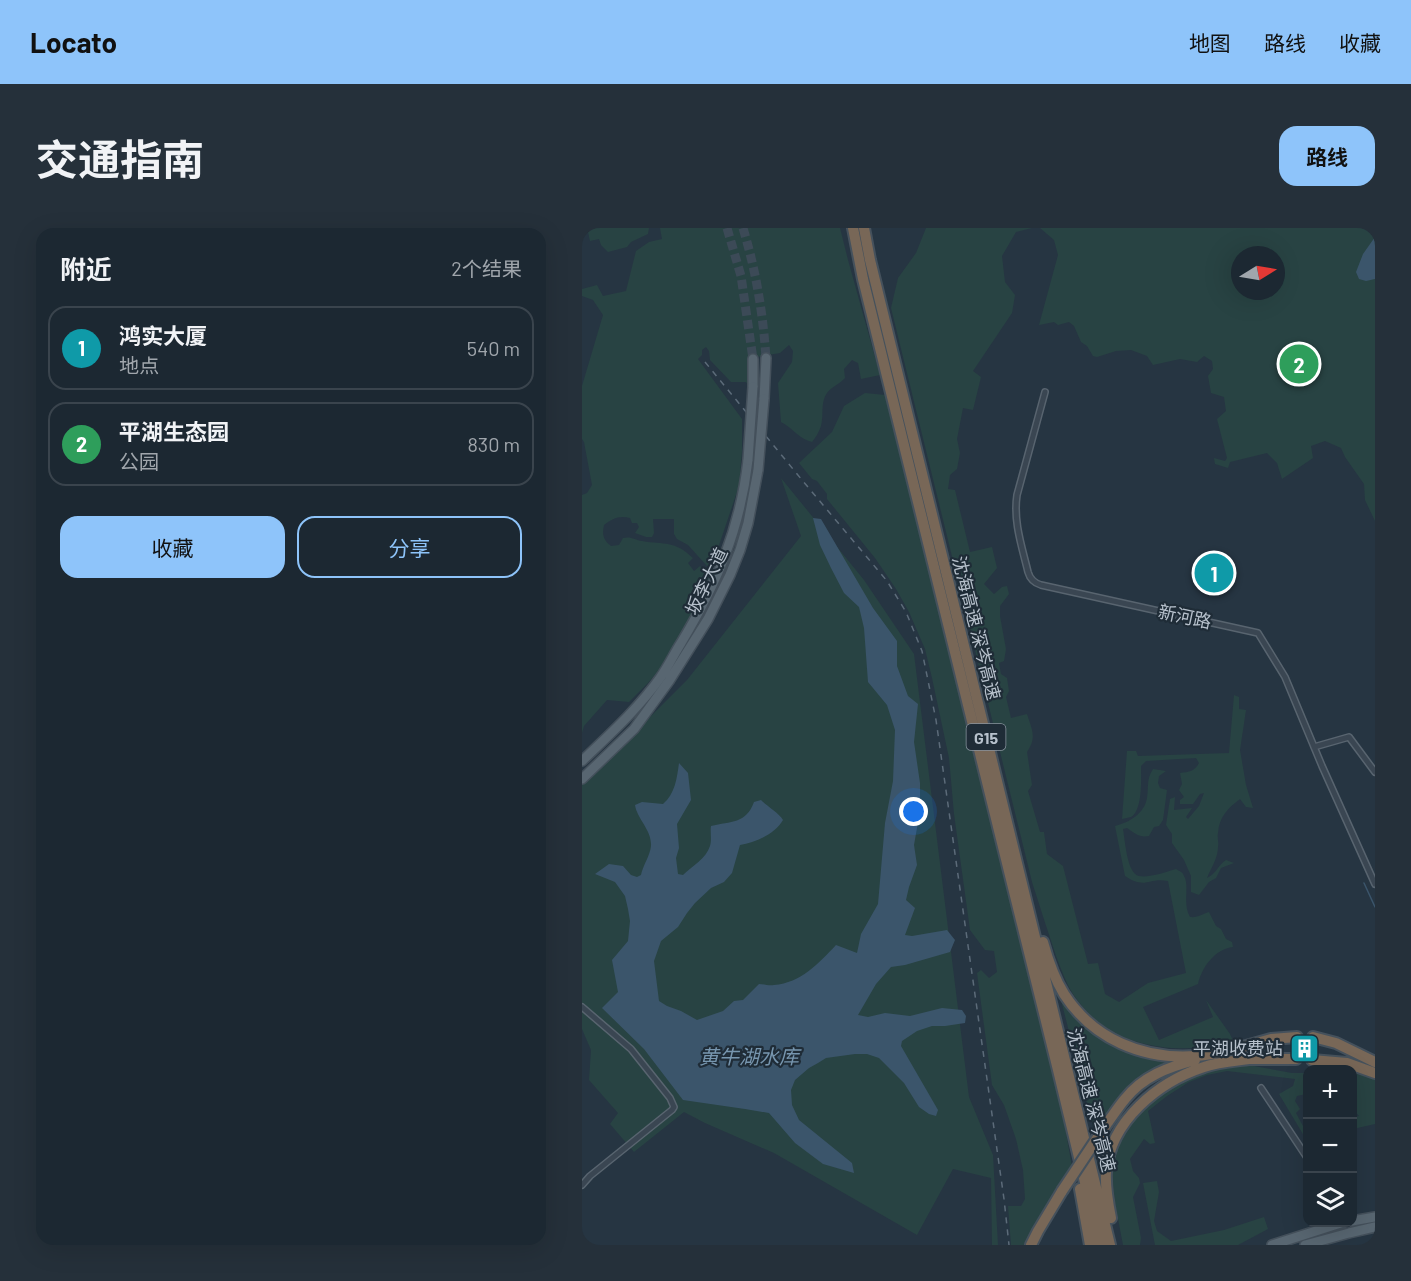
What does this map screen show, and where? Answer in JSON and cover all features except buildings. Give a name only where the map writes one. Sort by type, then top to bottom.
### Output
[{"type":"highway","name":"沈海高速 深岑高速","points":[[853,228],[863,279],[1058,1070]]},
{"type":"highway","name":"沈海高速 深岑高速","points":[[864,228],[875,282],[1110,1245]]},
{"type":"highway","points":[[1007,822],[1039,931],[1056,979],[1070,1002],[1088,1022],[1112,1040],[1160,1055],[1197,1056],[1246,1046]]},
{"type":"highway","points":[[1033,1245],[1063,1193],[1125,1098],[1135,1088],[1174,1065],[1271,1039],[1297,1036]]},
{"type":"highway","points":[[1313,1037],[1348,1048],[1375,1064]]},
{"type":"highway","points":[[1115,1245],[1106,1171],[1112,1145],[1126,1121],[1145,1101],[1176,1078],[1204,1066],[1249,1059]]},
{"type":"highway","points":[[1109,1125],[1138,1091],[1156,1078],[1176,1069],[1215,1060],[1296,1059]]},
{"type":"highway","points":[[1312,1060],[1347,1063],[1375,1074]]},
{"type":"highway","points":[[1058,1070],[1090,1245]]},
{"type":"highway","name":"G15","points":[[1058,1070],[1100,1245]]},
{"type":"main road","name":"坂李大道","points":[[582,779],[634,729],[669,681],[708,619],[730,575],[750,515],[758,470],[766,358]]},
{"type":"main road","name":"坂李大道","points":[[582,761],[635,709],[659,679],[698,615],[720,571],[729,549],[746,482],[753,359]]},
{"type":"main road","points":[[1357,1220],[1375,1217]]},
{"type":"main road","points":[[1272,1245],[1328,1227]]},
{"type":"main road","points":[[1308,1244],[1375,1227]]},
{"type":"street","name":"新河路","points":[[1044,392],[1017,495],[1016,507],[1017,527],[1030,578],[1041,585],[1258,633],[1285,677],[1375,884]]},
{"type":"street","points":[[1314,747],[1349,737],[1375,772]]},
{"type":"street","points":[[1369,871],[1375,865]]},
{"type":"street","points":[[582,1007],[631,1049],[670,1098],[674,1107],[582,1185]]},
{"type":"street","points":[[1261,1088],[1303,1151]]},
{"type":"green space","points":[[582,228],[649,228],[648,234],[631,242],[627,247],[608,252],[599,239],[590,241],[588,232],[582,233]]},
{"type":"green space","points":[[660,228],[840,228],[880,375],[861,379],[858,363],[852,360],[844,369],[845,378],[825,397],[821,426],[812,442],[781,422],[778,383],[792,362],[793,351],[789,345],[780,353],[751,358],[750,389],[746,382],[731,382],[710,360],[706,347],[702,350],[702,355],[698,359],[742,419],[739,486],[712,566],[707,566],[688,545],[677,539],[674,534],[674,519],[653,519],[654,533],[652,537],[646,537],[635,533],[639,527],[637,523],[632,523],[630,518],[619,517],[604,525],[603,534],[611,546],[619,545],[623,538],[628,537],[675,546],[693,558],[688,563],[694,571],[700,566],[713,574],[668,660],[629,702],[607,700],[584,726],[582,733],[582,495],[587,493],[592,485],[582,439],[582,386],[603,315],[593,300],[582,296],[582,289],[597,285],[603,296],[626,291],[636,251],[649,242],[662,239]]},
{"type":"green space","points":[[926,228],[1032,228],[1016,232],[1002,256],[1005,282],[1015,295],[1012,313],[973,371],[981,377],[973,410],[963,408],[957,439],[960,453],[957,469],[950,475],[948,489],[955,490],[970,552],[992,547],[997,568],[984,584],[994,594],[1007,586],[1009,594],[1000,606],[1006,649],[1004,661],[999,663],[1001,674],[1007,678],[1009,691],[1006,697],[1011,718],[1027,714],[1031,725],[1033,738],[1027,752],[1032,785],[1028,791],[1040,832],[1044,832],[1047,854],[1063,866],[1088,964],[1098,963],[1105,994],[1119,1002],[1148,983],[1186,973],[1168,881],[1143,883],[1125,876],[1115,826],[1131,820],[1143,809],[1147,798],[1149,776],[1153,769],[1166,771],[1159,776],[1158,783],[1160,788],[1167,790],[1163,820],[1159,826],[1154,827],[1149,836],[1137,835],[1127,828],[1123,829],[1129,863],[1135,874],[1139,876],[1176,869],[1182,873],[1186,880],[1187,906],[1190,917],[1209,912],[1216,926],[1221,929],[1226,939],[1232,942],[1233,947],[1220,951],[1210,960],[1198,984],[1143,1007],[1159,1040],[1213,1017],[1206,1000],[1234,1043],[1211,1047],[1166,1048],[1124,1037],[1105,1027],[1088,1013],[1070,990],[1056,956],[1032,882],[891,308],[898,278],[916,253]]},
{"type":"green space","points":[[1040,228],[1375,228],[1375,521],[1365,500],[1364,484],[1341,448],[1325,441],[1311,446],[1313,458],[1282,479],[1277,463],[1267,453],[1230,462],[1228,468],[1215,464],[1214,458],[1225,461],[1227,458],[1217,419],[1226,411],[1224,397],[1211,393],[1208,376],[1213,369],[1212,361],[1204,356],[1197,362],[1180,359],[1153,365],[1147,356],[1131,350],[1116,351],[1097,357],[1093,356],[1087,346],[1081,342],[1074,326],[1069,322],[1058,325],[1054,322],[1039,325],[1058,255],[1054,240]]},
{"type":"green space","points":[[865,393],[885,395],[1060,1099],[1073,1172],[1030,1245],[1011,1245],[1008,1206],[1021,1206],[1025,1199],[1023,1170],[1016,1139],[1004,1105],[992,1085],[977,973],[981,970],[989,978],[997,972],[994,951],[985,950],[970,930],[954,814],[949,758],[925,649],[909,612],[875,558],[827,499],[827,494],[817,481],[812,479],[799,463],[832,432],[844,406]]},
{"type":"green space","points":[[781,478],[864,580],[914,654],[969,1097],[993,1155],[998,1245],[992,1245],[991,1178],[953,1169],[917,1235],[774,1153],[684,1112],[634,1152],[610,1124],[618,1113],[589,1080],[591,1050],[582,1029],[582,785],[687,680],[801,536]]},
{"type":"green space","points":[[1234,695],[1239,697],[1239,709],[1246,710],[1240,750],[1246,785],[1253,808],[1246,807],[1240,799],[1228,809],[1222,818],[1217,855],[1207,878],[1226,860],[1234,863],[1221,868],[1216,878],[1209,882],[1199,895],[1191,892],[1191,876],[1184,860],[1172,843],[1172,834],[1166,825],[1170,799],[1175,797],[1174,810],[1192,808],[1186,817],[1188,819],[1199,806],[1204,793],[1200,794],[1193,804],[1180,804],[1180,800],[1184,797],[1179,790],[1182,784],[1180,773],[1191,771],[1199,763],[1196,758],[1146,761],[1141,766],[1138,808],[1131,817],[1122,819],[1127,751],[1136,751],[1138,756],[1229,753]]},
{"type":"green space","points":[[1058,988],[1093,1030],[1177,1059],[1162,1066],[1096,1139]]},
{"type":"green space","points":[[1248,1065],[1303,1073],[1303,1095],[1297,1096],[1295,1101],[1300,1109],[1296,1113],[1303,1126],[1303,1134],[1279,1094],[1293,1086],[1295,1079],[1227,1071],[1189,1082],[1148,1111],[1155,1143],[1150,1144],[1144,1139],[1130,1159],[1133,1171],[1140,1183],[1133,1197],[1141,1238],[1140,1245],[1123,1245],[1111,1167],[1115,1150],[1123,1134],[1132,1120],[1160,1092],[1197,1072]]},
{"type":"green space","points":[[1357,1074],[1375,1076],[1375,1124],[1357,1128],[1357,1117],[1359,1116],[1357,1114]]},
{"type":"green space","points":[[1157,1181],[1159,1192],[1154,1221],[1157,1231],[1171,1241],[1224,1230],[1264,1217],[1268,1229],[1238,1245],[1155,1245],[1143,1183]]},
{"type":"water","points":[[1375,237],[1375,279],[1366,281],[1359,279],[1356,272],[1363,254]]},
{"type":"water","name":"黄牛湖水库","points":[[813,518],[821,519],[873,608],[897,641],[897,666],[908,696],[918,704],[914,742],[920,783],[920,811],[914,845],[917,865],[906,900],[915,908],[905,935],[912,936],[947,930],[955,940],[950,952],[891,967],[876,984],[858,1015],[868,1017],[885,1013],[910,1016],[942,1008],[962,1010],[966,1016],[965,1023],[932,1026],[917,1031],[902,1041],[901,1046],[938,1110],[936,1116],[919,1107],[904,1083],[879,1058],[867,1054],[826,1058],[795,1080],[791,1090],[792,1105],[799,1120],[852,1163],[854,1173],[823,1164],[795,1143],[769,1113],[683,1100],[644,1049],[602,1008],[618,992],[612,960],[628,941],[630,921],[625,896],[615,882],[595,874],[609,864],[623,866],[631,875],[637,877],[641,875],[651,840],[635,805],[642,802],[663,804],[673,791],[679,763],[688,773],[691,800],[677,824],[678,874],[683,875],[708,851],[711,844],[711,826],[742,818],[754,802],[761,800],[783,820],[764,837],[740,845],[732,873],[724,882],[711,888],[695,903],[678,927],[661,941],[654,961],[659,1001],[697,1020],[723,1011],[734,1001],[743,1000],[759,984],[784,983],[801,976],[836,945],[857,953],[861,934],[878,904],[885,823],[893,781],[895,730],[887,705],[868,682],[864,628],[859,607],[844,593],[831,568],[820,545]]},
{"type":"waterway","points":[[1364,883],[1375,907]]},
{"type":"tunnel","points":[[727,228],[741,276],[753,359]]},
{"type":"tunnel","points":[[743,228],[758,292],[766,358]]},
{"type":"railway","points":[[705,362],[887,581],[906,612],[922,651],[936,720],[1009,1245]]},
{"type":"place","name":"平湖生态园","points":[[1299,364]]},
{"type":"place","name":"鸿实大厦","points":[[1214,573]]},
{"type":"place","name":"平湖收费站","points":[[1304,1048]]}]
